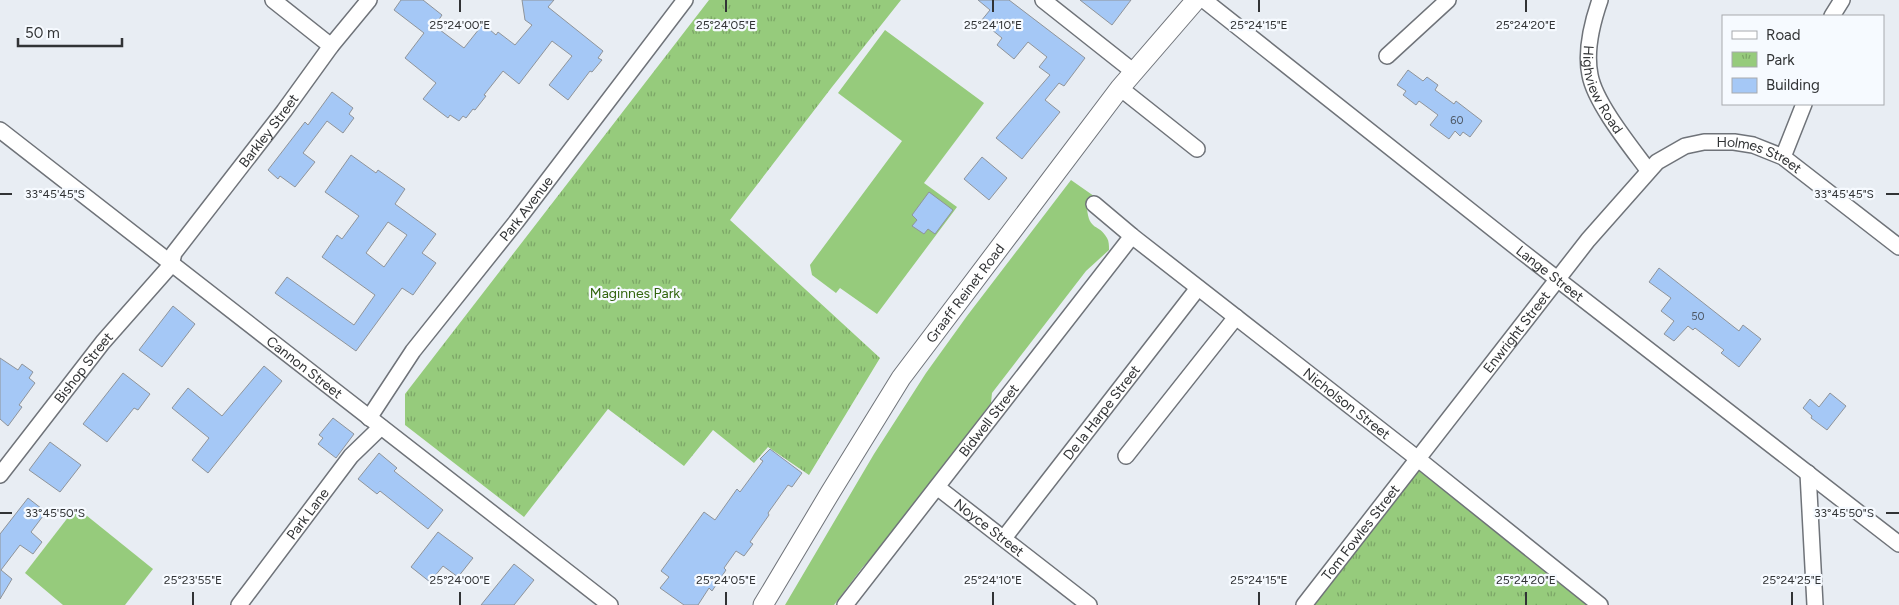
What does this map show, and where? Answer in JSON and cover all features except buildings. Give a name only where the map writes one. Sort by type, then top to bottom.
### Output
[{"type":"main road","name":"Graaff Reinet Road","points":[[762,605],[902,378],[1120,88],[1196,0]]},
{"type":"street","points":[[272,0],[331,46]]},
{"type":"street","name":"Barkley Street","points":[[171,264],[174,253],[284,111],[331,46],[369,0]]},
{"type":"street","name":"Park Avenue","points":[[375,422],[413,351],[516,222],[685,0]]},
{"type":"street","points":[[1043,0],[1134,72]]},
{"type":"street","name":"Lange Street","points":[[1204,0],[1899,544]]},
{"type":"street","points":[[1387,56],[1448,0]]},
{"type":"street","name":"Highview Road","points":[[1600,0],[1592,28],[1588,53],[1590,76],[1596,94],[1626,140],[1652,166]]},
{"type":"street","points":[[1833,15],[1842,0]]},
{"type":"street","points":[[1120,88],[1197,150]]},
{"type":"street","points":[[1783,157],[1804,105]]},
{"type":"street","name":"Cannon Street","points":[[0,130],[610,605]]},
{"type":"street","name":"Holmes Street","points":[[1652,166],[1685,146],[1716,141],[1753,145],[1783,157],[1899,247]]},
{"type":"street","name":"Enwright Street","points":[[1418,459],[1588,240],[1652,166]]},
{"type":"street","name":"Nicholson Street","points":[[1094,204],[1600,605]]},
{"type":"street","name":"Bidwell Street","points":[[845,605],[1132,236]]},
{"type":"street","name":"Bishop Street","points":[[0,475],[97,350],[171,264]]},
{"type":"street","name":"De la Harpe Street","points":[[1004,538],[1198,288]]},
{"type":"street","points":[[1126,456],[1236,317]]},
{"type":"street","name":"Park Lane","points":[[239,605],[375,422]]},
{"type":"street","name":"Tom Fowles Street","points":[[1304,605],[1418,459]]},
{"type":"street","points":[[1808,473],[1815,605]]},
{"type":"street","name":"Noyce Street","points":[[937,487],[1089,605]]},
{"type":"green space","name":"Maginnes Park","points":[[709,0],[901,0],[730,220],[880,358],[809,475],[768,447],[754,463],[713,430],[684,466],[608,409],[524,517],[405,425],[405,394]]},
{"type":"green space","points":[[885,30],[984,103],[924,183],[957,207],[877,314],[840,288],[836,293],[812,275],[810,265],[902,141],[838,93]]},
{"type":"green space","points":[[1071,180],[1101,201],[1091,204],[1087,208],[1088,216],[1092,224],[1104,233],[1109,242],[1109,250],[1086,271],[992,393],[991,403],[887,540],[862,568],[834,605],[785,605],[874,454],[926,373]]},
{"type":"green space","points":[[1418,459],[1600,605],[1304,605]]},
{"type":"green space","points":[[76,507],[153,569],[125,605],[63,605],[25,573]]}]
